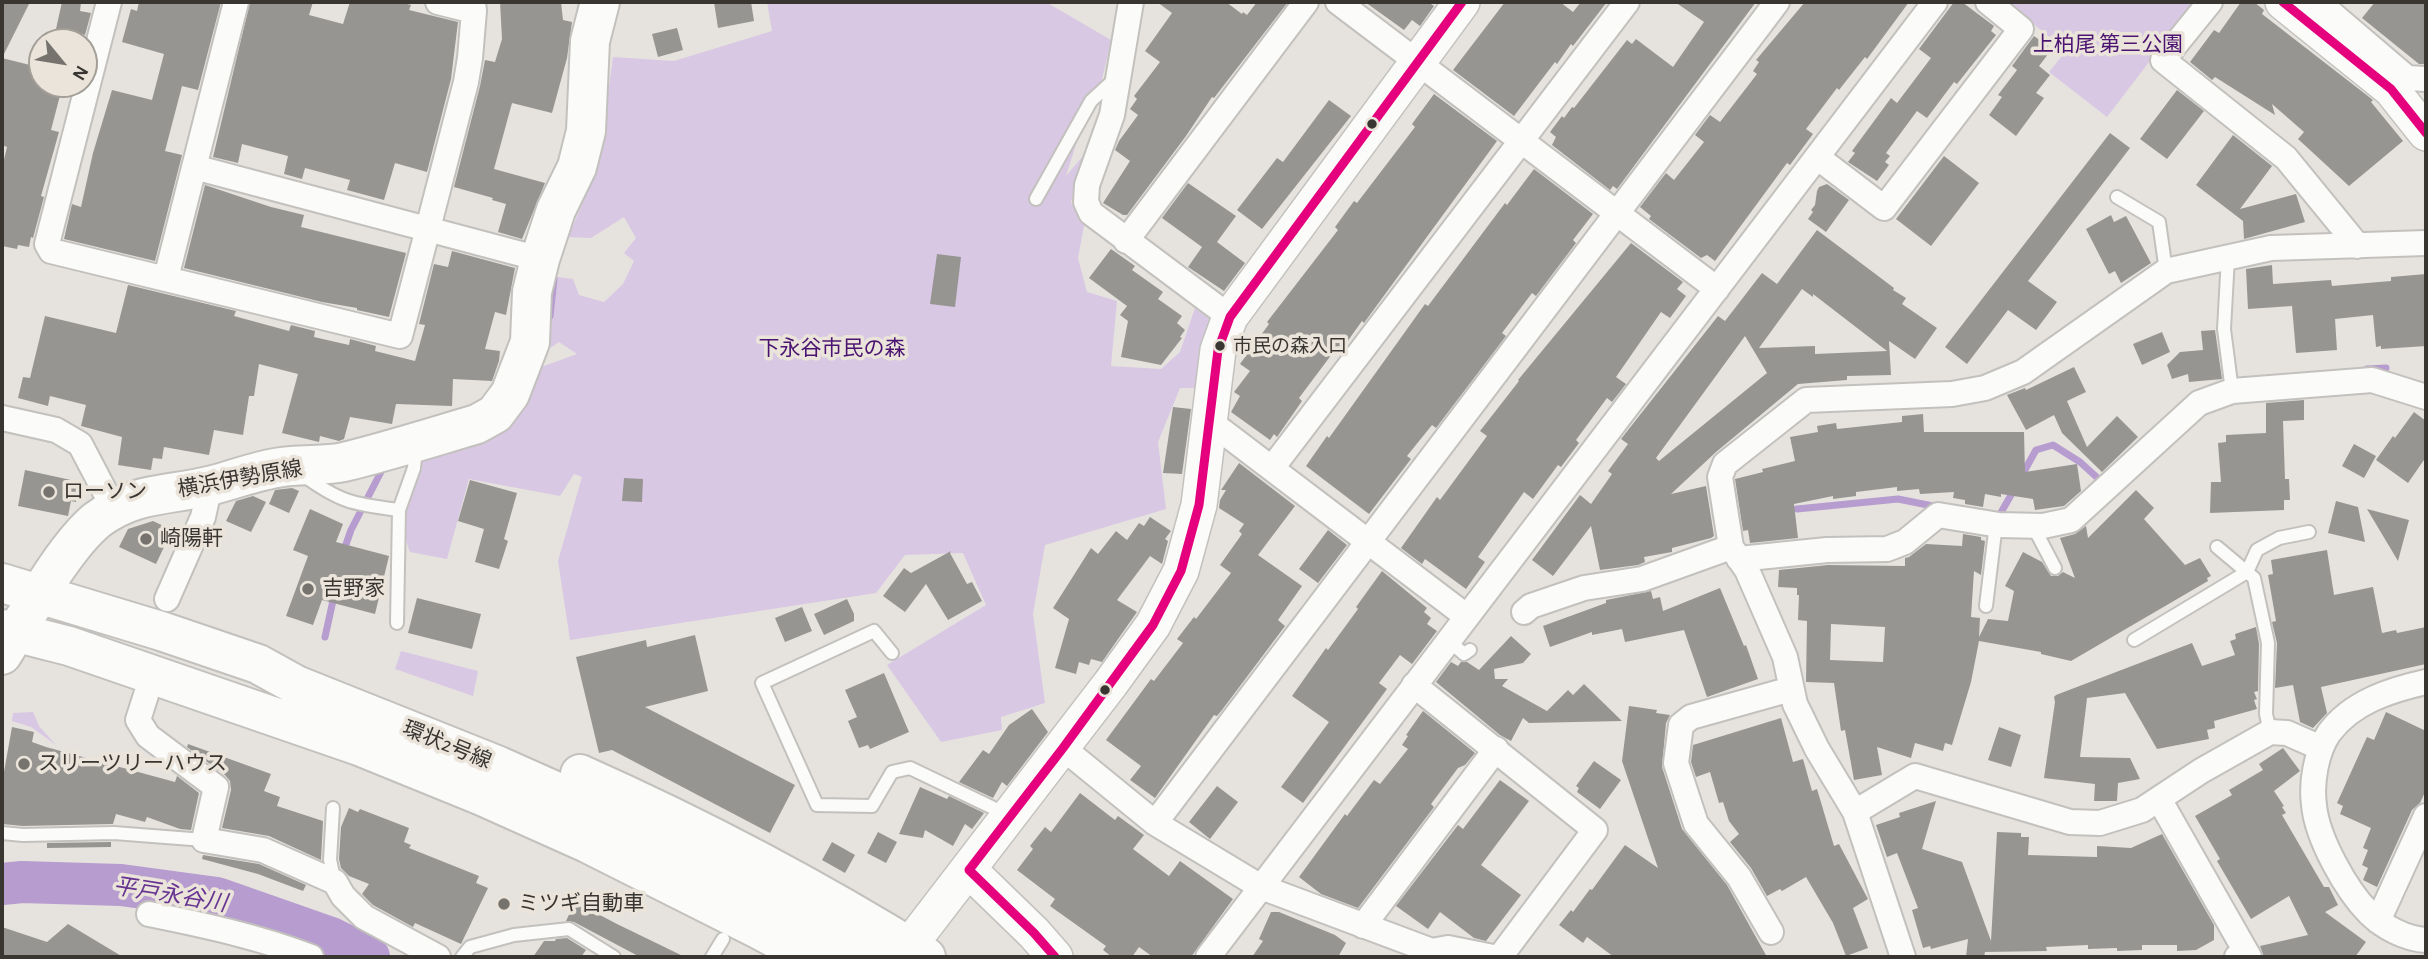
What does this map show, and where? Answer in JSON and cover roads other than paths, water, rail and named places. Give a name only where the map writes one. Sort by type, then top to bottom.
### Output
[{"type":"main road","points":[[540,259],[556,210],[577,167],[586,131],[590,41],[600,2]]},
{"type":"main road","name":"横浜伊勢原線","points":[[5,643],[82,537],[114,509],[145,496],[210,485],[256,472],[289,466],[319,466],[344,462],[477,424],[495,414],[510,394],[530,342],[532,292],[540,259]]},
{"type":"main road","name":"環状2号線","points":[[2,583],[161,631],[258,664],[296,685],[452,746],[600,811],[741,882],[841,951]]},
{"type":"main road","points":[[5,643],[146,695],[329,757],[422,794],[601,877],[730,951]]},
{"type":"main road","name":"環状2号線","points":[[5,643],[69,646],[359,746],[482,796],[587,843],[761,930],[841,951]]},
{"type":"main road","points":[[258,664],[304,669],[371,690],[529,751],[661,810],[792,879],[918,952]]},
{"type":"street","points":[[109,2],[47,244],[51,251],[400,336],[470,58],[473,6],[438,2]]},
{"type":"street","points":[[166,278],[236,2]]},
{"type":"street","points":[[1131,2],[1112,115],[1087,185],[1086,202],[1091,213],[1230,317]]},
{"type":"street","points":[[1126,240],[1306,2]]},
{"type":"street","points":[[1338,2],[1717,289]]},
{"type":"street","points":[[918,952],[969,870],[1153,625],[1181,571],[1199,505],[1218,350],[1230,317],[1461,2]]},
{"type":"street","points":[[1272,468],[1627,2]]},
{"type":"street","points":[[1156,823],[1777,2]]},
{"type":"street","points":[[1208,957],[1935,2]]},
{"type":"street","points":[[1817,157],[1884,208],[2021,29],[1988,2]]},
{"type":"street","points":[[2210,2],[2163,60],[2286,158],[2357,246]]},
{"type":"street","points":[[2283,2],[2392,89],[2426,133]]},
{"type":"street","points":[[2318,2],[2407,78],[2426,79]]},
{"type":"street","points":[[194,167],[540,259]]},
{"type":"street","points":[[1903,957],[1854,813],[1795,704],[1785,657],[1747,570],[1735,553],[1720,477],[1726,464],[1805,400],[1952,394],[1985,388],[2023,372],[2166,271],[2271,248],[2426,243]]},
{"type":"street","points":[[1524,611],[1531,606],[1584,588],[1643,579],[1735,553],[1886,550],[1905,542],[1938,515],[1996,524],[2033,526],[2071,520],[2199,403],[2232,391],[2372,380],[2426,397]]},
{"type":"street","points":[[2,418],[56,430],[80,444],[114,509]]},
{"type":"street","points":[[1209,429],[1221,430],[1466,616]]},
{"type":"street","points":[[167,599],[203,517],[210,485]]},
{"type":"street","points":[[2426,682],[2396,689],[2356,707],[2330,732],[2321,748],[2314,781],[2314,807],[2324,841],[2348,886],[2369,913],[2388,928],[2426,940]]},
{"type":"street","points":[[1414,685],[1595,830],[1500,957]]},
{"type":"street","points":[[1770,932],[1739,877],[1696,824],[1676,763],[1681,725],[1691,717],[1791,689]]},
{"type":"street","points":[[146,695],[138,720],[148,736],[216,788],[204,840],[263,850],[335,882],[343,896],[364,917],[438,957]]},
{"type":"street","points":[[1854,813],[1915,776],[2070,822],[2100,823],[2142,810],[2201,771],[2270,732],[2287,733],[2321,748]]},
{"type":"street","points":[[1063,748],[1156,823],[1261,887],[1431,954],[1448,948],[1493,957]]},
{"type":"street","points":[[1363,926],[1496,750]]},
{"type":"street","points":[[2159,799],[2249,957],[2237,957]]},
{"type":"street","points":[[2378,920],[2426,816]]},
{"type":"street","points":[[969,870],[1055,957]]},
{"type":"street","points":[[149,914],[214,927],[311,957]]},
{"type":"lane","points":[[1036,199],[1091,101],[1119,75]]},
{"type":"lane","points":[[2117,197],[2159,222],[2166,271]]},
{"type":"lane","points":[[2228,257],[2224,329],[2232,391]]},
{"type":"lane","points":[[397,623],[399,510],[414,468],[416,441]]},
{"type":"lane","points":[[289,466],[328,494],[351,503],[399,510]]},
{"type":"lane","points":[[1986,606],[1996,524]]},
{"type":"lane","points":[[2033,526],[2055,568]]},
{"type":"lane","points":[[2134,640],[2247,572],[2257,550],[2279,538],[2309,532]]},
{"type":"lane","points":[[2217,547],[2254,578],[2268,643],[2266,714],[2270,732]]},
{"type":"lane","points":[[892,653],[874,631],[762,683],[817,805],[872,806],[892,772],[910,768],[1010,816]]},
{"type":"lane","points":[[1448,640],[1464,654],[1471,650]]},
{"type":"lane","points":[[333,808],[330,860],[335,882]]},
{"type":"lane","points":[[2,833],[114,833],[204,840]]},
{"type":"lane","points":[[462,957],[470,947],[513,935],[569,929],[614,957]]},
{"type":"waterway","points":[[550,316],[554,279]]},
{"type":"waterway","points":[[2367,369],[2386,368]]},
{"type":"waterway","points":[[2021,477],[2036,450],[2053,445],[2080,462],[2102,482],[2104,480]]},
{"type":"waterway","points":[[343,553],[351,530],[384,466]]},
{"type":"waterway","points":[[1995,517],[1999,516],[2015,488]]},
{"type":"waterway","points":[[1797,509],[1898,499],[1938,507]]},
{"type":"waterway","points":[[325,637],[334,596]]},
{"type":"waterway","name":"平戸永谷川","points":[[2,884],[22,882],[121,885],[217,898],[331,938],[369,957]]},
{"type":"place","name":"市民の森入口","points":[[1220,346]]},
{"type":"place","name":"ローソン","points":[[49,492]]},
{"type":"place","name":"崎陽軒","points":[[146,539]]},
{"type":"place","name":"吉野家","points":[[308,589]]},
{"type":"place","name":"スリーツリーハウス","points":[[24,764]]},
{"type":"place","name":"ミツギ自動車","points":[[504,904]]},
{"type":"park label","name":"上柏尾 第三公園","points":[[2108,45]]},
{"type":"park label","name":"下永谷市民の森","points":[[832,349]]}]
